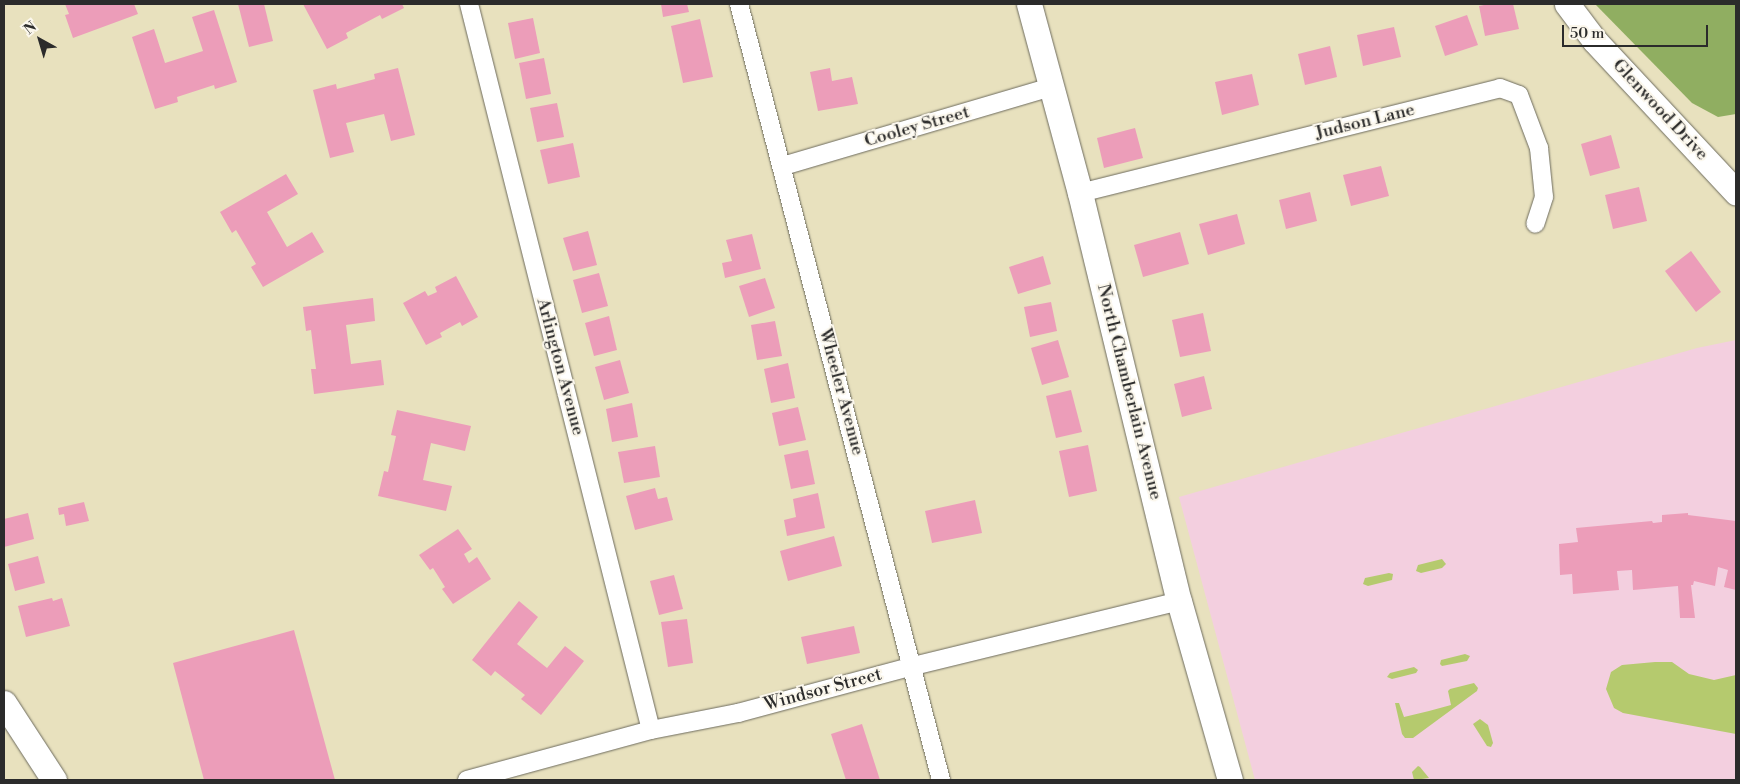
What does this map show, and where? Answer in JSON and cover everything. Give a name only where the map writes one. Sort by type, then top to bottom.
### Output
[{"type":"street","name":"Arlington Avenue","points":[[469,4],[540,292],[560,359],[651,730]]},
{"type":"street","name":"Wheeler Avenue","points":[[739,4],[783,166],[941,780]]},
{"type":"street","name":"North Chamberlain Avenue","points":[[1029,4],[1080,193],[1179,601],[1230,780]]},
{"type":"street","name":"Glenwood Drive","points":[[1567,4],[1595,41],[1736,192]]},
{"type":"street","name":"Cooley Street","points":[[783,166],[1051,88]]},
{"type":"street","name":"Judson Lane","points":[[1080,193],[1500,88],[1519,95],[1539,148],[1544,197],[1535,224]]},
{"type":"street","name":"Windsor Street","points":[[467,780],[651,730],[738,713],[913,666],[1179,601]]},
{"type":"street","points":[[4,704],[54,780]]},
{"type":"shaded area","points":[[1736,340],[1736,780],[1255,780],[1179,497],[1697,348]]},
{"type":"green space","points":[[1595,4],[1736,4],[1736,114],[1718,117],[1692,103]]},
{"type":"green space","points":[[1442,559],[1446,564],[1442,568],[1421,573],[1416,571],[1418,565]]},
{"type":"green space","points":[[1389,573],[1393,574],[1392,580],[1368,586],[1363,584],[1365,578]]},
{"type":"green space","points":[[1465,654],[1470,656],[1467,661],[1442,666],[1440,664],[1441,660]]},
{"type":"green space","points":[[1672,662],[1689,674],[1714,680],[1736,675],[1736,734],[1623,713],[1614,708],[1606,689],[1611,672],[1622,665]]},
{"type":"green space","points":[[1414,667],[1418,670],[1416,673],[1392,679],[1387,677],[1390,673]]},
{"type":"green space","points":[[1474,683],[1478,688],[1477,691],[1413,738],[1405,738],[1402,734],[1395,703],[1399,703],[1404,717],[1429,711],[1451,705],[1448,691],[1450,689]]},
{"type":"green space","points":[[1480,719],[1488,725],[1493,743],[1491,747],[1487,746],[1473,724]]},
{"type":"green space","points":[[1418,766],[1429,778],[1414,780],[1412,772]]},
{"type":"building","points":[[65,4],[134,4],[138,14],[73,38],[65,15],[69,14]]},
{"type":"building","points":[[238,4],[264,4],[273,41],[249,47]]},
{"type":"building","points":[[303,4],[402,4],[404,8],[382,19],[380,15],[346,33],[348,38],[327,49]]},
{"type":"building","points":[[661,4],[687,4],[689,12],[663,17]]},
{"type":"building","points":[[1513,4],[1519,29],[1485,36],[1479,6]]},
{"type":"building","points":[[214,10],[237,82],[215,89],[214,85],[177,97],[178,102],[155,109],[132,37],[154,29],[165,63],[203,51],[192,17]]},
{"type":"building","points":[[1467,15],[1478,45],[1445,56],[1435,26]]},
{"type":"building","points":[[533,18],[540,53],[515,59],[508,23]]},
{"type":"building","points":[[700,19],[713,77],[683,83],[671,26]]},
{"type":"building","points":[[1394,27],[1401,57],[1363,66],[1357,35]]},
{"type":"building","points":[[1330,46],[1337,77],[1305,85],[1298,54]]},
{"type":"building","points":[[544,58],[551,94],[526,99],[519,63]]},
{"type":"building","points":[[398,68],[415,135],[391,141],[384,114],[346,123],[354,152],[330,158],[313,90],[336,84],[337,89],[375,79],[374,74]]},
{"type":"building","points":[[830,68],[832,81],[852,77],[858,104],[818,111],[810,72]]},
{"type":"building","points":[[1252,74],[1259,105],[1222,115],[1215,82]]},
{"type":"building","points":[[557,103],[564,137],[537,142],[530,108]]},
{"type":"building","points":[[1135,128],[1143,158],[1104,168],[1097,138]]},
{"type":"building","points":[[1611,135],[1620,168],[1590,176],[1581,144]]},
{"type":"building","points":[[573,143],[580,177],[548,184],[540,150]]},
{"type":"building","points":[[1381,166],[1389,196],[1351,206],[1343,175]]},
{"type":"building","points":[[286,174],[298,194],[267,212],[287,247],[312,232],[324,252],[263,287],[251,267],[256,264],[236,230],[232,233],[220,212]]},
{"type":"building","points":[[1639,187],[1647,221],[1613,229],[1605,195]]},
{"type":"building","points":[[1310,192],[1317,221],[1286,229],[1279,200]]},
{"type":"building","points":[[1237,214],[1245,244],[1208,255],[1199,224]]},
{"type":"building","points":[[588,231],[597,265],[573,271],[563,238]]},
{"type":"building","points":[[1180,232],[1189,264],[1143,277],[1134,245]]},
{"type":"building","points":[[752,234],[761,269],[725,278],[722,263],[732,261],[726,240]]},
{"type":"building","points":[[1691,251],[1721,292],[1696,312],[1665,271]]},
{"type":"building","points":[[1043,256],[1051,284],[1018,294],[1009,267]]},
{"type":"building","points":[[599,273],[608,306],[582,313],[573,280]]},
{"type":"building","points":[[456,276],[478,317],[462,326],[460,322],[440,333],[442,337],[426,345],[403,303],[425,291],[428,296],[437,292],[435,287]]},
{"type":"building","points":[[765,278],[775,308],[749,317],[739,286]]},
{"type":"building","points":[[373,298],[375,321],[346,325],[351,364],[381,360],[384,385],[314,394],[311,369],[316,369],[311,330],[306,331],[303,307]]},
{"type":"building","points":[[1051,302],[1057,331],[1030,337],[1024,307]]},
{"type":"building","points":[[1203,313],[1211,351],[1180,357],[1172,320]]},
{"type":"building","points":[[609,316],[617,350],[594,356],[585,323]]},
{"type":"building","points":[[775,321],[782,356],[757,360],[751,325]]},
{"type":"building","points":[[1058,340],[1069,377],[1042,385],[1031,348]]},
{"type":"building","points":[[620,360],[629,393],[604,400],[595,367]]},
{"type":"building","points":[[788,363],[795,398],[771,403],[764,369]]},
{"type":"building","points":[[1204,376],[1212,409],[1182,417],[1174,384]]},
{"type":"building","points":[[1071,390],[1082,432],[1056,438],[1046,396]]},
{"type":"building","points":[[632,403],[638,437],[612,442],[606,409]]},
{"type":"building","points":[[798,407],[806,440],[779,446],[772,413]]},
{"type":"building","points":[[397,410],[471,426],[465,451],[431,443],[423,480],[452,486],[446,511],[378,496],[384,471],[388,472],[396,436],[391,435]]},
{"type":"building","points":[[1088,445],[1097,491],[1069,497],[1059,451]]},
{"type":"building","points":[[655,446],[660,477],[624,483],[618,452]]},
{"type":"building","points":[[808,450],[815,484],[791,489],[784,455]]},
{"type":"building","points":[[655,488],[658,499],[667,497],[673,520],[635,530],[626,496]]},
{"type":"building","points":[[818,493],[825,528],[787,536],[784,520],[796,517],[793,499]]},
{"type":"building","points":[[975,500],[982,533],[932,543],[925,511]]},
{"type":"building","points":[[84,502],[89,521],[66,526],[64,514],[59,515],[58,508]]},
{"type":"building","points":[[28,513],[34,539],[4,547],[4,519]]},
{"type":"building","points":[[1688,513],[1688,515],[1736,521],[1736,590],[1724,587],[1728,570],[1718,567],[1715,586],[1694,581],[1693,585],[1691,585],[1695,618],[1680,618],[1678,586],[1633,590],[1632,570],[1617,571],[1619,590],[1573,594],[1572,574],[1560,575],[1559,544],[1578,542],[1576,528],[1652,521],[1653,523],[1662,522],[1662,515]]},
{"type":"building","points":[[458,529],[472,549],[464,554],[469,563],[477,557],[491,579],[453,604],[442,589],[445,587],[433,568],[430,570],[419,555]]},
{"type":"building","points":[[834,536],[842,566],[788,581],[780,551]]},
{"type":"building","points":[[38,556],[45,583],[15,591],[8,564]]},
{"type":"building","points":[[674,575],[683,609],[659,615],[650,581]]},
{"type":"building","points":[[52,598],[53,601],[62,598],[70,626],[26,637],[18,606]]},
{"type":"building","points":[[519,601],[538,617],[517,644],[547,668],[565,646],[584,661],[541,715],[521,699],[525,695],[495,671],[491,676],[472,660]]},
{"type":"building","points":[[687,619],[693,663],[668,667],[661,622]]},
{"type":"building","points":[[854,626],[860,653],[807,664],[801,637]]},
{"type":"building","points":[[294,630],[335,780],[204,780],[173,663]]},
{"type":"building","points":[[862,724],[880,780],[846,780],[831,734]]}]
